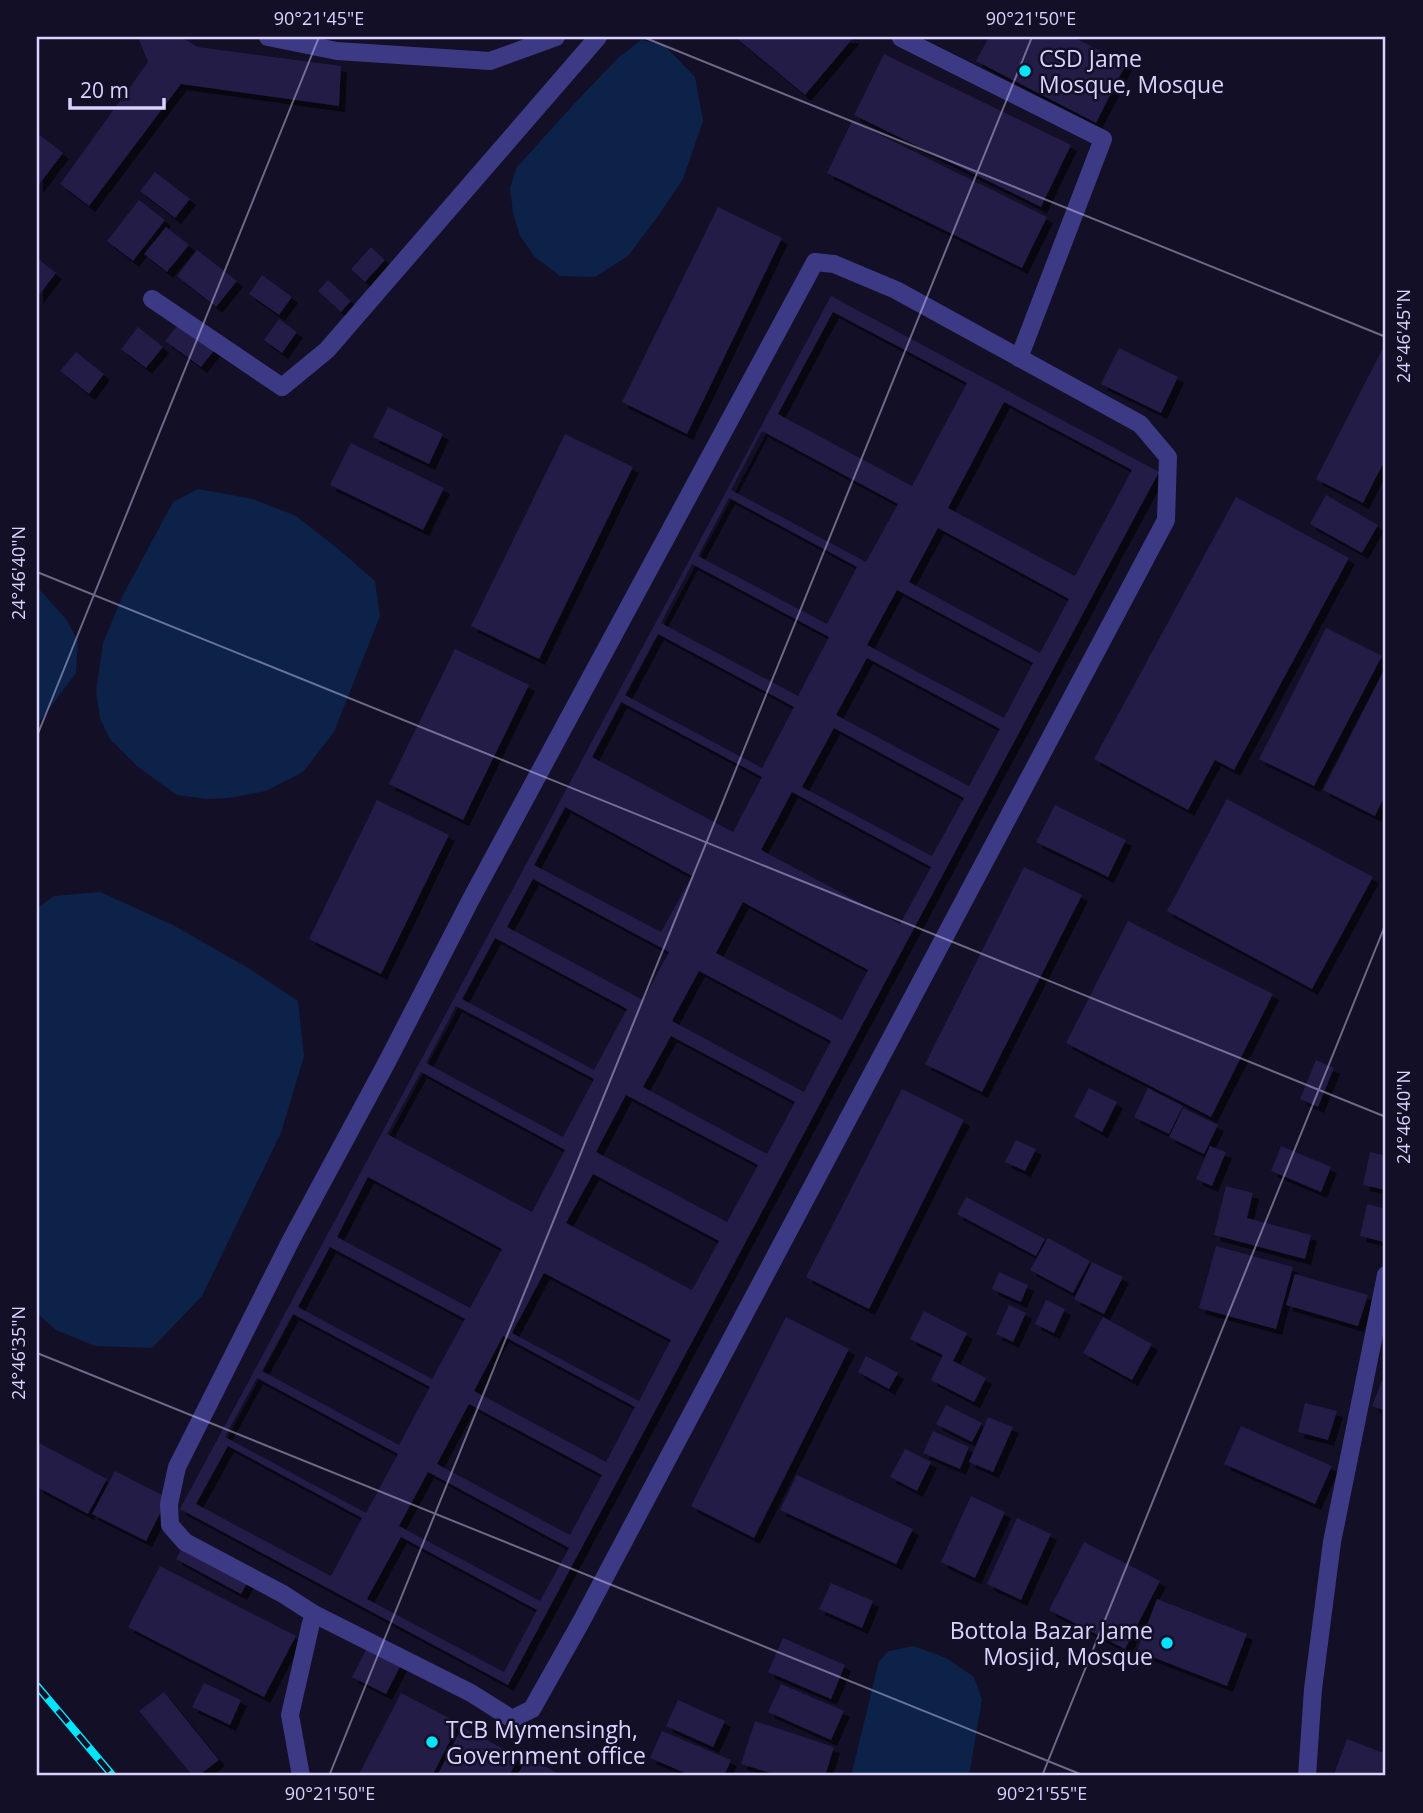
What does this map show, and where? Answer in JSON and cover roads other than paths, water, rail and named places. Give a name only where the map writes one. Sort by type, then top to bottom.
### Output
[{"type":"street","points":[[268,37],[337,51],[490,61],[556,37]]},
{"type":"street","points":[[152,299],[282,387],[327,350],[598,37]]},
{"type":"street","points":[[901,38],[1103,139],[1018,358]]},
{"type":"street","points":[[815,262],[834,264],[896,290],[1140,424],[1168,457],[1166,520],[614,1561],[532,1709],[512,1719],[471,1693],[314,1614],[283,1594],[185,1542],[170,1525],[169,1504],[177,1467],[291,1240],[815,262]]},
{"type":"street","points":[[1307,1776],[1313,1689],[1332,1542],[1386,1275]]},
{"type":"street","points":[[301,1776],[290,1715],[314,1614]]},
{"type":"water","points":[[641,40],[664,45],[695,77],[703,121],[683,179],[628,256],[595,277],[560,276],[535,257],[520,236],[513,213],[510,188],[517,167],[618,58]]},
{"type":"water","points":[[198,489],[253,499],[296,516],[375,581],[380,616],[334,732],[303,772],[266,791],[229,798],[207,799],[177,795],[138,767],[110,739],[100,718],[96,691],[103,643],[123,595],[173,502]]},
{"type":"water","points":[[37,587],[66,619],[78,641],[76,673],[37,725]]},
{"type":"water","points":[[100,892],[173,925],[250,969],[298,1001],[304,1056],[281,1133],[202,1296],[152,1348],[95,1346],[56,1330],[37,1313],[37,908],[54,896]]},
{"type":"water","points":[[914,1646],[946,1658],[974,1677],[982,1699],[969,1776],[851,1776],[879,1661],[889,1651]]},
{"type":"railway","points":[[37,1686],[113,1776]]},
{"type":"place","name":"CSD Jame Mosque, Mosque","points":[[1025,71]]},
{"type":"place","name":"Bottola Bazar Jame Mosjid, Mosque","points":[[1167,1643]]},
{"type":"place","name":"TCB Mymensingh, Government office","points":[[432,1742]]}]
